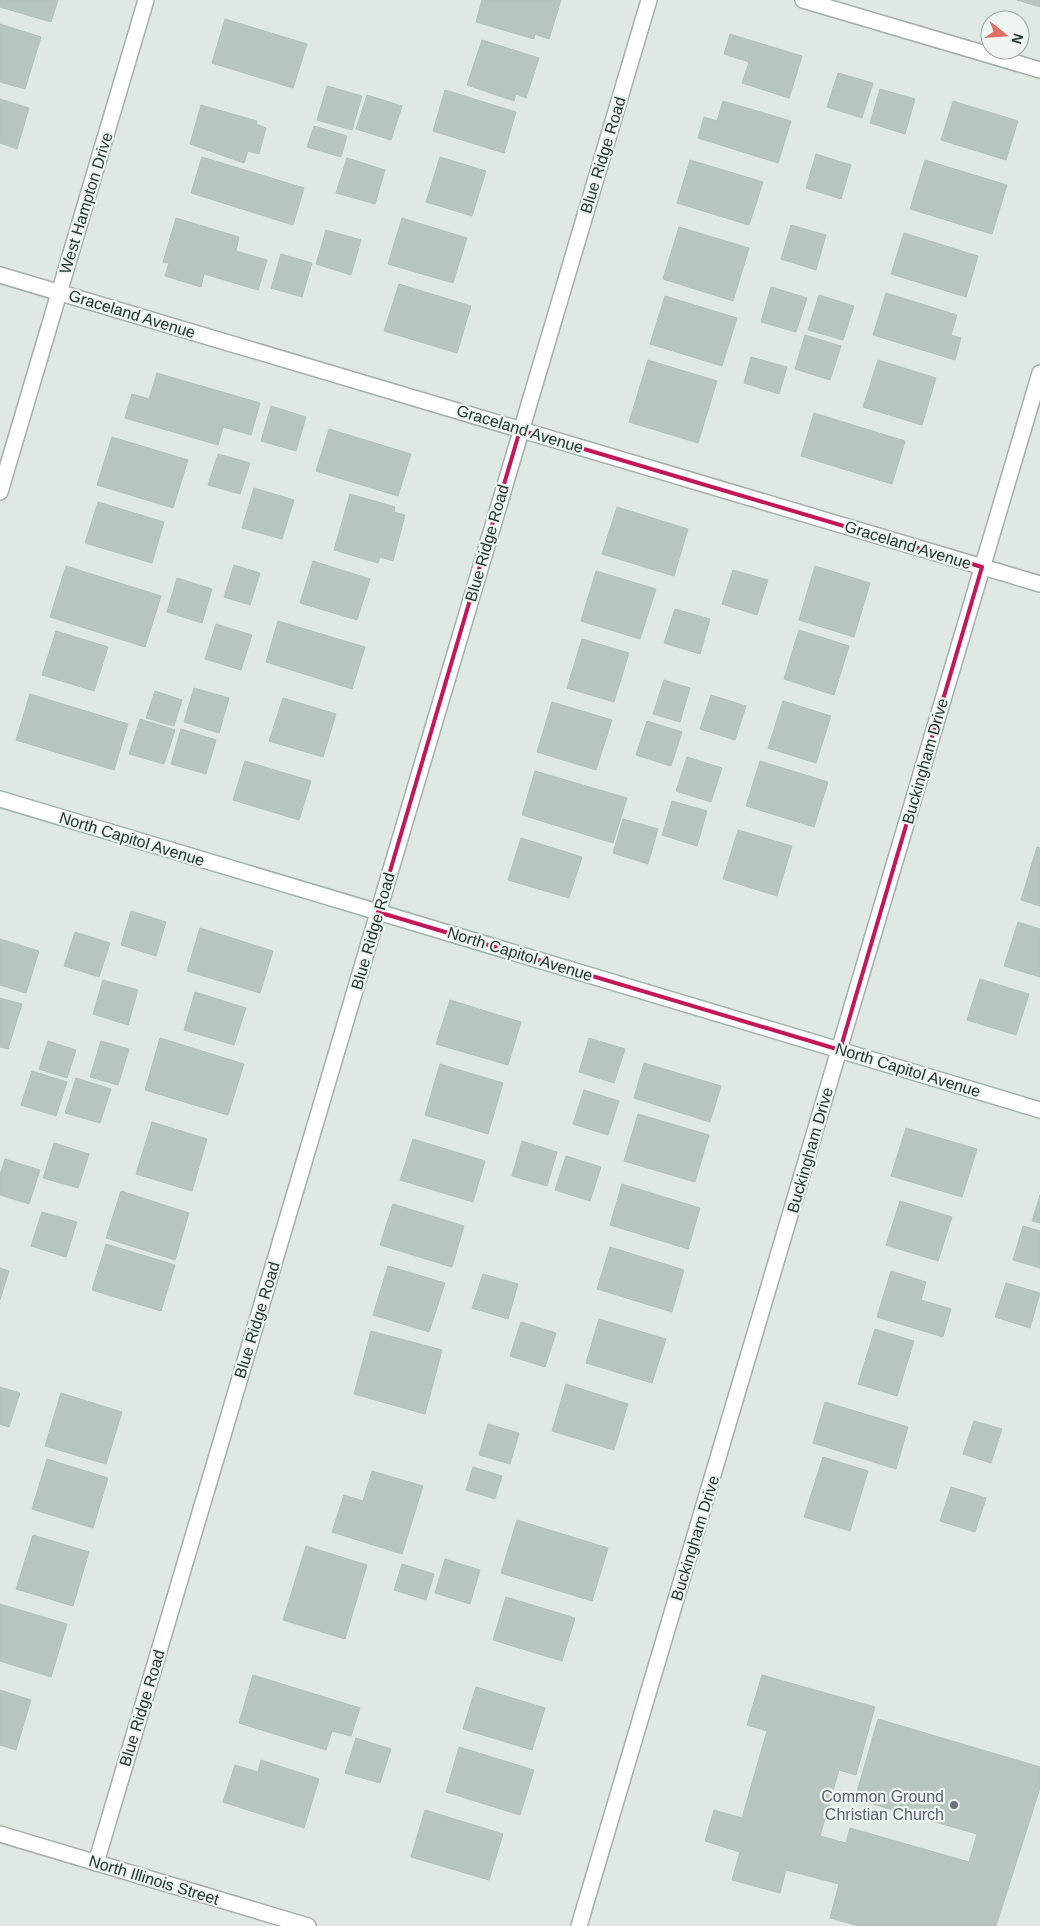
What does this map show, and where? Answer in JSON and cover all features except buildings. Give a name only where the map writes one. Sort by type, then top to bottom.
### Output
[{"type":"street","name":"West Hampton Drive","points":[[0,492],[146,0]]},
{"type":"street","name":"Blue Ridge Road","points":[[96,1862],[649,0]]},
{"type":"street","points":[[803,0],[1040,70]]},
{"type":"street","name":"Graceland Avenue","points":[[0,275],[1040,584]]},
{"type":"street","name":"Buckingham Drive","points":[[579,1926],[1040,373]]},
{"type":"street","name":"North Capitol Avenue","points":[[0,800],[1040,1110]]},
{"type":"street","name":"North Illinois Street","points":[[0,1834],[308,1926]]},
{"type":"highlighted area","points":[[520,430],[982,567],[840,1050],[378,912]]},
{"type":"place","name":"Common Ground Christian Church","points":[[954,1805]]}]
